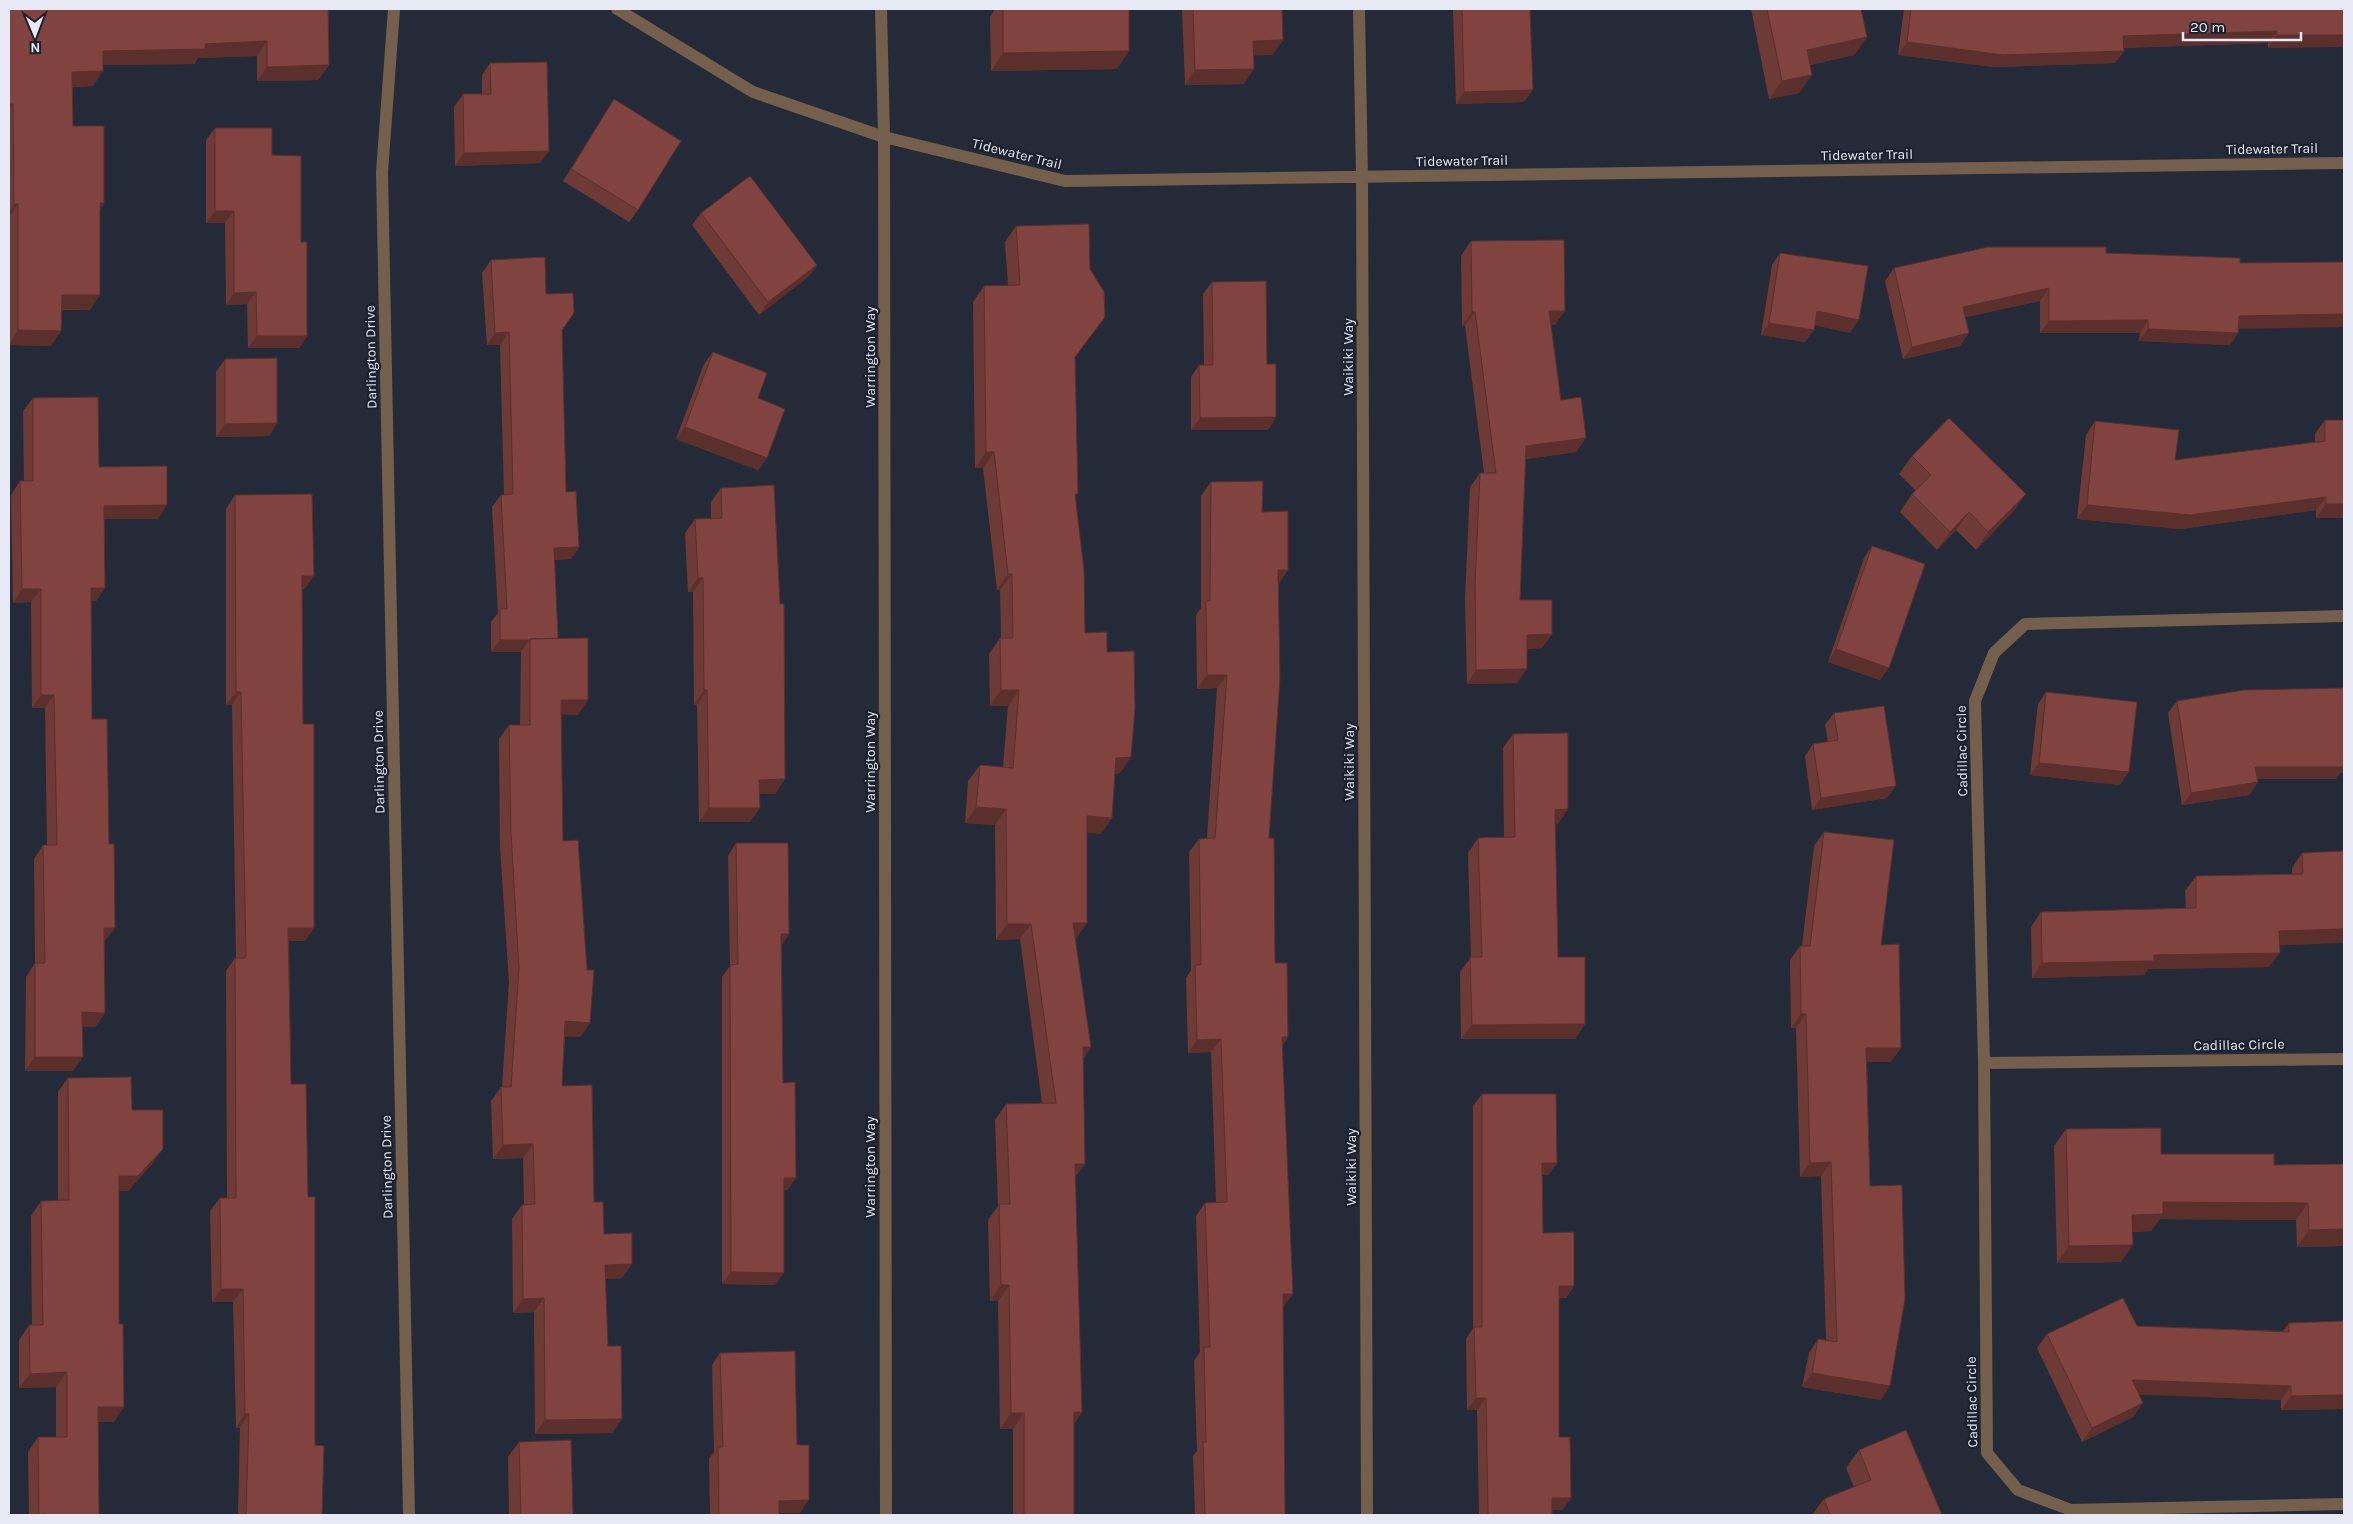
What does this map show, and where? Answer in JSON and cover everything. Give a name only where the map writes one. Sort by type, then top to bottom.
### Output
[{"type":"street","name":"Darlington Drive","points":[[394,9],[382,172],[409,1515]]},
{"type":"street","name":"Tidewater Trail","points":[[617,9],[753,92],[884,137],[1066,181],[2344,163]]},
{"type":"street","name":"Warrington Way","points":[[881,9],[884,137],[886,1515]]},
{"type":"street","name":"Waikiki Way","points":[[1359,9],[1362,178],[1367,1515]]},
{"type":"street","name":"Cadillac Circle","points":[[2344,616],[2025,624],[1994,653],[1975,701],[1984,1063],[1987,1453],[2018,1490],[2071,1510],[2344,1504]]},
{"type":"street","name":"Cadillac Circle","points":[[1984,1063],[2344,1059]]},
{"type":"building","points":[[9,9],[328,9],[329,65],[267,67],[267,41],[205,44],[205,49],[103,51],[103,71],[72,72],[73,126],[104,126],[104,203],[100,203],[100,295],[62,295],[61,331],[18,330],[18,204],[14,204],[13,104],[9,104]]},
{"type":"building","points":[[1003,9],[1129,9],[1129,51],[1003,53]]},
{"type":"building","points":[[1193,9],[1282,9],[1283,40],[1253,41],[1254,69],[1195,70]]},
{"type":"building","points":[[1462,9],[1530,9],[1533,90],[1464,92]]},
{"type":"building","points":[[1767,9],[1861,9],[1867,37],[1807,50],[1812,75],[1782,81]]},
{"type":"building","points":[[1911,9],[2344,9],[2344,35],[2277,35],[2277,31],[2123,36],[2124,51],[2003,55],[1907,42]]},
{"type":"building","points":[[547,62],[549,151],[464,153],[463,94],[491,94],[490,63]]},
{"type":"building","points":[[614,99],[681,141],[638,210],[571,169]]},
{"type":"building","points":[[215,128],[272,128],[272,155],[301,156],[301,242],[307,242],[307,336],[257,336],[256,292],[234,293],[234,211],[215,211]]},
{"type":"building","points":[[750,176],[817,265],[768,302],[701,213]]},
{"type":"building","points":[[1089,224],[1090,269],[1104,292],[1105,317],[1075,357],[1078,494],[1075,494],[1084,570],[1085,633],[1107,632],[1107,652],[1134,651],[1135,708],[1131,757],[1116,758],[1112,818],[1087,816],[1087,923],[1073,923],[1091,1047],[1083,1047],[1085,1164],[1075,1164],[1082,1412],[1074,1412],[1074,1515],[1024,1515],[1024,1413],[1011,1413],[1009,1285],[1001,1285],[999,1204],[1010,1204],[1006,1104],[1056,1103],[1031,924],[1007,924],[1006,809],[976,807],[980,765],[1013,768],[1019,690],[1001,690],[1000,638],[1013,638],[1012,574],[1008,574],[994,452],[986,452],[984,286],[1020,285],[1016,226]]},
{"type":"building","points":[[1564,240],[1565,311],[1549,311],[1561,400],[1581,397],[1586,438],[1526,446],[1520,600],[1552,600],[1552,634],[1527,635],[1527,669],[1476,670],[1475,585],[1480,473],[1496,473],[1475,312],[1472,312],[1471,241]]},
{"type":"building","points":[[1988,247],[2106,247],[2106,253],[2240,258],[2240,263],[2344,262],[2344,314],[2239,316],[2238,333],[2148,329],[2148,320],[2049,321],[2049,288],[1963,307],[1969,333],[1912,347],[1894,268]]},
{"type":"building","points":[[1780,253],[1868,266],[1859,320],[1817,311],[1814,330],[1769,323]]},
{"type":"building","points":[[545,257],[546,294],[573,293],[574,313],[562,330],[566,492],[576,491],[579,547],[554,548],[558,638],[500,640],[500,609],[507,609],[501,495],[513,494],[509,332],[495,333],[491,260]]},
{"type":"building","points":[[1266,281],[1267,364],[1276,364],[1276,417],[1200,418],[1199,365],[1213,365],[1212,282]]},
{"type":"building","points":[[713,352],[767,373],[758,398],[785,409],[767,458],[685,427]]},
{"type":"building","points":[[277,358],[277,423],[225,424],[225,359]]},
{"type":"building","points":[[98,397],[99,467],[167,466],[167,505],[104,506],[105,588],[91,588],[92,719],[107,719],[109,844],[114,844],[115,928],[104,928],[105,1013],[82,1012],[83,1057],[35,1057],[35,963],[45,963],[43,845],[57,845],[54,695],[41,695],[41,589],[22,589],[20,481],[33,481],[33,398]]},
{"type":"building","points":[[1949,418],[2026,494],[1988,532],[1969,512],[1950,532],[1912,494],[1931,475],[1912,456]]},
{"type":"building","points":[[2325,420],[2344,420],[2344,504],[2326,504],[2326,497],[2190,515],[2087,505],[2095,421],[2179,430],[2175,460],[2325,441]]},
{"type":"building","points":[[1263,481],[1262,512],[1288,511],[1288,570],[1278,570],[1280,678],[1269,838],[1274,838],[1275,963],[1287,963],[1288,1037],[1282,1037],[1293,1294],[1283,1294],[1285,1515],[1205,1515],[1203,1442],[1206,1442],[1204,1347],[1210,1347],[1205,1203],[1227,1202],[1221,1039],[1197,1040],[1195,965],[1201,965],[1199,839],[1215,838],[1227,675],[1207,675],[1206,601],[1210,601],[1211,482]]},
{"type":"building","points":[[774,485],[780,604],[784,604],[785,779],[759,780],[760,808],[709,808],[707,690],[704,690],[703,578],[698,578],[695,519],[722,518],[721,488]]},
{"type":"building","points":[[312,494],[314,576],[302,576],[303,724],[314,724],[314,928],[288,928],[291,1084],[306,1084],[308,1197],[315,1197],[315,1445],[324,1446],[322,1515],[246,1515],[249,1414],[245,1414],[243,1289],[221,1289],[220,1198],[236,1198],[235,958],[246,958],[241,692],[236,692],[235,495]]},
{"type":"building","points":[[1872,546],[1925,564],[1889,668],[1836,649]]},
{"type":"building","points":[[588,638],[588,700],[561,700],[563,841],[578,840],[587,970],[594,970],[590,1023],[565,1021],[562,1086],[592,1085],[594,1202],[603,1202],[604,1234],[632,1233],[632,1264],[605,1265],[608,1346],[621,1346],[622,1419],[545,1420],[544,1298],[523,1299],[522,1205],[535,1204],[533,1144],[503,1145],[501,1087],[511,1087],[519,969],[511,833],[509,725],[530,725],[530,639]]},
{"type":"building","points":[[2344,688],[2344,767],[2255,767],[2258,782],[2191,793],[2177,701],[2244,690]]},
{"type":"building","points":[[2046,692],[2137,702],[2129,772],[2039,763]]},
{"type":"building","points":[[1884,706],[1896,786],[1821,798],[1813,744],[1838,740],[1834,713]]},
{"type":"building","points":[[1568,733],[1568,809],[1555,810],[1558,957],[1585,957],[1585,1024],[1472,1025],[1470,957],[1482,957],[1478,838],[1515,837],[1513,734]]},
{"type":"building","points":[[1824,832],[1894,840],[1881,945],[1899,944],[1901,1048],[1866,1048],[1870,1186],[1902,1185],[1905,1299],[1890,1386],[1812,1373],[1818,1339],[1837,1342],[1831,1162],[1810,1163],[1806,1014],[1801,1014],[1800,946],[1810,946]]},
{"type":"building","points":[[736,843],[788,843],[789,934],[781,934],[783,1083],[795,1082],[796,1178],[784,1178],[784,1273],[731,1272],[730,965],[738,964]]},
{"type":"building","points":[[2344,851],[2344,929],[2279,931],[2280,953],[2154,955],[2154,961],[2042,963],[2041,912],[2196,908],[2196,876],[2303,874],[2302,853]]},
{"type":"building","points":[[131,1077],[132,1110],[163,1110],[163,1149],[138,1176],[119,1176],[119,1324],[123,1324],[124,1407],[98,1407],[99,1515],[39,1515],[38,1437],[67,1437],[67,1372],[30,1374],[29,1325],[43,1325],[41,1201],[69,1200],[68,1078]]},
{"type":"building","points":[[1482,1094],[1556,1094],[1557,1163],[1542,1163],[1543,1233],[1574,1232],[1574,1286],[1559,1286],[1559,1437],[1570,1437],[1571,1498],[1552,1498],[1552,1515],[1488,1515],[1486,1398],[1476,1398],[1474,1327],[1482,1327]]},
{"type":"building","points":[[2161,1128],[2161,1154],[2274,1154],[2274,1165],[2344,1164],[2344,1229],[2309,1230],[2308,1203],[2163,1202],[2163,1214],[2132,1215],[2133,1245],[2069,1246],[2066,1129]]},
{"type":"building","points":[[2123,1298],[2137,1326],[2289,1332],[2289,1323],[2344,1321],[2344,1395],[2291,1396],[2291,1386],[2132,1380],[2143,1403],[2092,1428],[2047,1334]]},
{"type":"building","points":[[795,1351],[797,1445],[809,1445],[809,1500],[779,1501],[779,1515],[719,1515],[718,1447],[723,1447],[720,1353]]},
{"type":"building","points":[[1906,1430],[1942,1515],[1830,1515],[1824,1499],[1871,1480],[1859,1450]]},
{"type":"building","points":[[571,1440],[573,1515],[521,1515],[519,1442]]}]
